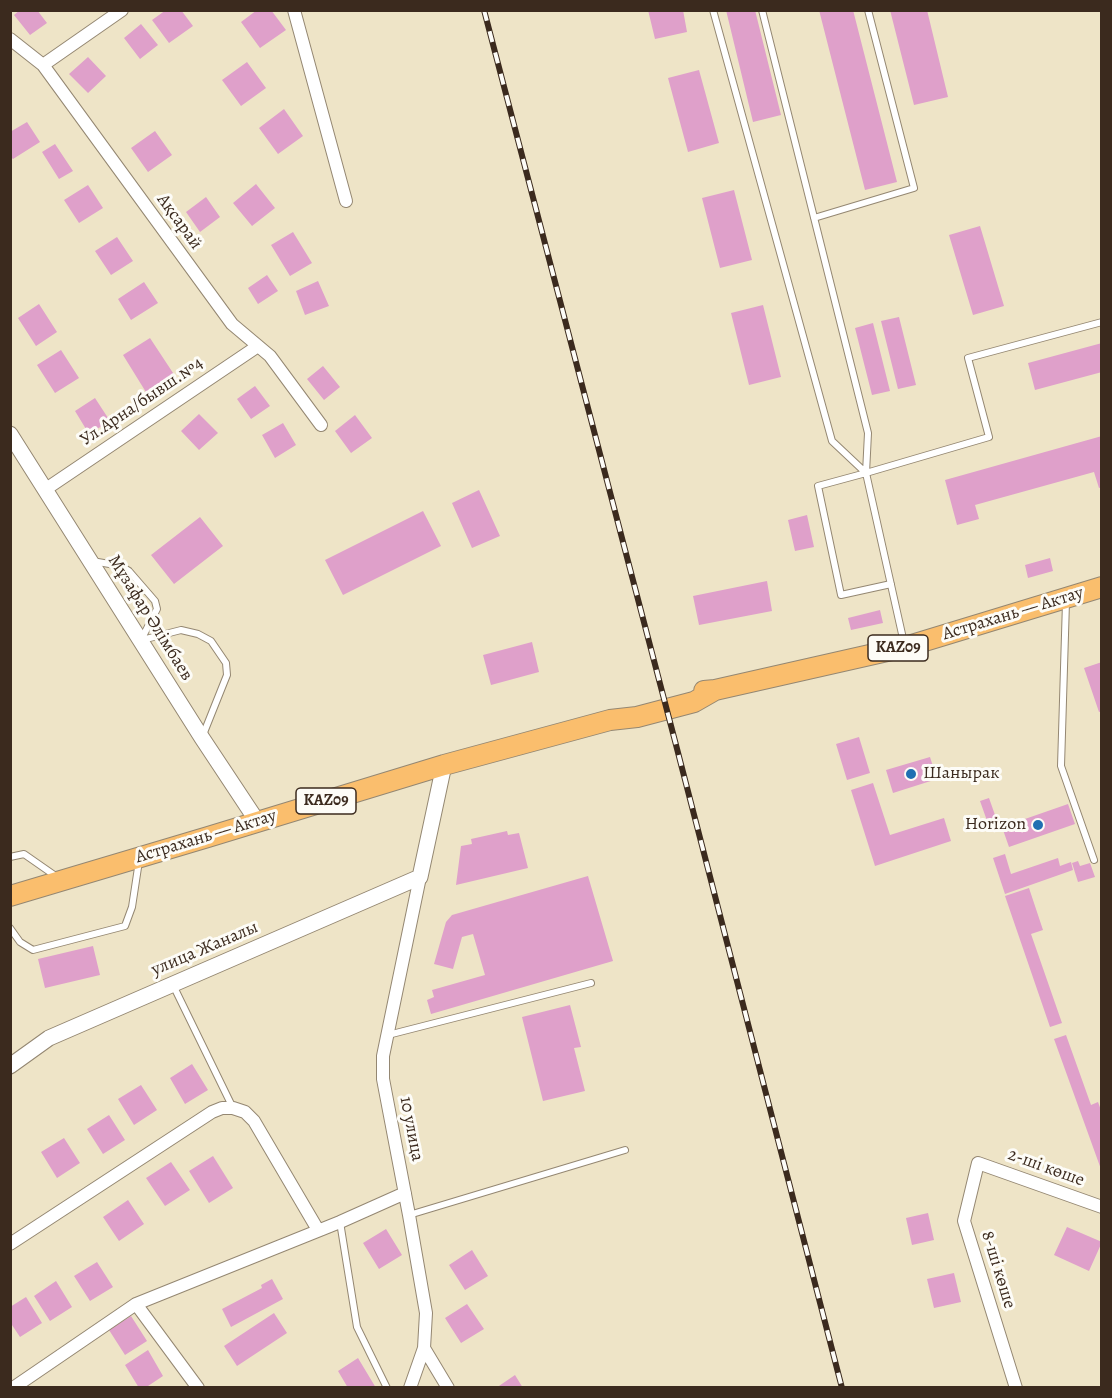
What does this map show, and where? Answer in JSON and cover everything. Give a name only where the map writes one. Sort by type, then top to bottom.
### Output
[{"type":"highway","name":"Астрахань — Актау","points":[[10,896],[444,765],[610,720],[661,699],[692,692],[715,690],[905,647],[1101,587]]},
{"type":"highway","points":[[1072,596],[1101,594]]},
{"type":"street","points":[[43,65],[122,10]]},
{"type":"street","points":[[294,10],[346,201]]},
{"type":"street","name":"Ақсарай","points":[[10,39],[43,65],[232,324],[270,356],[321,424]]},
{"type":"street","name":"Ул.Арна/бывш.№4","points":[[46,489],[258,346]]},
{"type":"street","name":"Мұзафар Әлімбаев","points":[[11,437],[257,821]]},
{"type":"street","points":[[420,877],[444,765]]},
{"type":"street","name":"улица Жаналы","points":[[10,1066],[49,1038],[420,877]]},
{"type":"street","name":"10 улица","points":[[410,1388],[424,1348],[426,1313],[410,1215],[383,1079],[383,1056],[420,877]]},
{"type":"street","points":[[10,1244],[212,1112],[222,1108],[233,1108],[254,1121],[318,1230]]},
{"type":"street","name":"2-ші көше","points":[[978,1162],[1101,1207]]},
{"type":"street","name":"8-шi көше","points":[[978,1162],[964,1221],[1016,1388]]},
{"type":"street","points":[[13,1388],[136,1304],[340,1222],[405,1193]]},
{"type":"street","points":[[136,1304],[198,1388]]},
{"type":"street","points":[[424,1348],[448,1388]]},
{"type":"lane","points":[[713,10],[832,441],[866,474]]},
{"type":"lane","points":[[762,10],[868,434],[866,474],[905,647]]},
{"type":"lane","points":[[814,218],[914,188],[868,10]]},
{"type":"lane","points":[[891,584],[841,595],[818,486],[989,437],[968,358],[1101,322]]},
{"type":"lane","points":[[91,561],[121,566],[129,571],[155,601],[157,609],[141,640]]},
{"type":"lane","points":[[1072,596],[1061,766],[1094,860]]},
{"type":"lane","points":[[141,640],[181,630],[198,634],[211,640],[226,663],[227,675],[202,738]]},
{"type":"lane","points":[[10,857],[24,854],[62,880]]},
{"type":"lane","points":[[10,928],[20,942],[33,950],[125,926],[132,908],[140,857]]},
{"type":"lane","points":[[387,1035],[591,983]]},
{"type":"lane","points":[[172,984],[233,1108]]},
{"type":"lane","points":[[410,1215],[625,1150]]},
{"type":"lane","points":[[340,1222],[357,1327],[387,1388]]},
{"type":"building","points":[[20,10],[37,10],[47,23],[30,35],[14,15]]},
{"type":"building","points":[[166,10],[181,10],[193,26],[169,43],[152,20]]},
{"type":"building","points":[[257,10],[271,10],[286,30],[260,48],[241,22]]},
{"type":"building","points":[[648,10],[683,10],[687,32],[655,39]]},
{"type":"building","points":[[726,10],[755,10],[781,115],[753,122]]},
{"type":"building","points":[[819,10],[853,10],[897,182],[865,190]]},
{"type":"building","points":[[890,10],[927,10],[948,97],[914,105]]},
{"type":"building","points":[[141,24],[158,45],[140,59],[124,38]]},
{"type":"building","points":[[88,57],[106,76],[88,93],[69,74]]},
{"type":"building","points":[[247,62],[266,88],[241,106],[222,80]]},
{"type":"building","points":[[699,70],[719,143],[688,152],[668,78]]},
{"type":"building","points":[[284,109],[303,136],[278,154],[259,128]]},
{"type":"building","points":[[27,122],[40,142],[13,159],[10,156],[10,132]]},
{"type":"building","points":[[155,131],[172,155],[148,172],[131,148]]},
{"type":"building","points":[[55,144],[73,171],[59,179],[42,152]]},
{"type":"building","points":[[256,184],[275,208],[252,226],[233,203]]},
{"type":"building","points":[[88,185],[103,208],[79,223],[64,200]]},
{"type":"building","points":[[734,190],[752,260],[720,268],[702,198]]},
{"type":"building","points":[[206,197],[220,217],[200,232],[186,212]]},
{"type":"building","points":[[980,226],[1004,306],[973,315],[949,235]]},
{"type":"building","points":[[293,232],[312,263],[290,276],[271,245]]},
{"type":"building","points":[[117,237],[133,261],[111,275],[95,251]]},
{"type":"building","points":[[267,275],[278,291],[258,304],[248,288]]},
{"type":"building","points":[[318,281],[329,306],[305,315],[296,291]]},
{"type":"building","points":[[144,282],[158,303],[131,320],[118,299]]},
{"type":"building","points":[[39,304],[57,332],[36,346],[18,318]]},
{"type":"building","points":[[763,305],[781,377],[749,385],[731,313]]},
{"type":"building","points":[[899,317],[916,385],[898,389],[881,321]]},
{"type":"building","points":[[873,323],[890,391],[872,395],[855,328]]},
{"type":"building","points":[[150,338],[177,379],[149,397],[123,355]]},
{"type":"building","points":[[1102,343],[1102,372],[1035,390],[1028,363]]},
{"type":"building","points":[[61,350],[79,378],[55,393],[37,365]]},
{"type":"building","points":[[323,366],[340,387],[324,400],[307,379]]},
{"type":"building","points":[[255,386],[270,406],[251,419],[237,399]]},
{"type":"building","points":[[95,398],[110,421],[89,434],[75,411]]},
{"type":"building","points":[[199,414],[218,433],[199,450],[181,431]]},
{"type":"building","points":[[355,415],[372,438],[351,453],[335,431]]},
{"type":"building","points":[[283,423],[296,445],[275,458],[262,435]]},
{"type":"building","points":[[1102,436],[1102,487],[1099,488],[1094,472],[975,505],[979,519],[957,525],[945,480]]},
{"type":"building","points":[[479,490],[500,536],[472,548],[452,503]]},
{"type":"building","points":[[423,511],[441,546],[343,595],[325,560]]},
{"type":"building","points":[[807,515],[814,547],[795,551],[788,520]]},
{"type":"building","points":[[200,517],[223,546],[174,584],[151,555]]},
{"type":"building","points":[[1050,558],[1053,571],[1028,578],[1025,565]]},
{"type":"building","points":[[767,581],[772,611],[699,625],[693,596]]},
{"type":"building","points":[[880,610],[883,623],[851,630],[848,618]]},
{"type":"building","points":[[532,642],[539,672],[491,685],[483,655]]},
{"type":"building","points":[[1102,662],[1102,711],[1099,712],[1084,668]]},
{"type":"building","points":[[859,737],[870,773],[847,780],[836,744]]},
{"type":"building","points":[[930,757],[937,779],[893,793],[886,770]]},
{"type":"building","points":[[873,783],[890,835],[944,818],[951,841],[875,866],[851,790]]},
{"type":"building","points":[[989,798],[1000,829],[991,832],[980,801]]},
{"type":"building","name":"Horizon","points":[[1068,804],[1075,824],[1009,847],[1002,827]]},
{"type":"building","points":[[507,831],[508,835],[519,833],[528,868],[456,885],[461,846],[472,844],[471,839]]},
{"type":"building","points":[[1005,854],[1011,874],[1058,858],[1060,866],[1071,862],[1073,870],[1005,894],[993,858]]},
{"type":"building","points":[[1078,861],[1080,866],[1090,863],[1095,877],[1078,882],[1072,863]]},
{"type":"building","points":[[588,876],[613,961],[431,1014],[427,1000],[434,997],[432,990],[485,975],[473,934],[462,937],[453,969],[434,964],[446,922],[452,915]]},
{"type":"building","points":[[1029,888],[1043,930],[1031,934],[1062,1023],[1050,1027],[1005,896]]},
{"type":"building","points":[[93,946],[100,975],[45,988],[38,959]]},
{"type":"building","points":[[570,1005],[581,1047],[574,1048],[585,1091],[543,1101],[522,1017]]},
{"type":"building","points":[[1066,1035],[1091,1105],[1098,1102],[1102,1113],[1102,1172],[1054,1039]]},
{"type":"building","points":[[192,1064],[208,1090],[185,1104],[170,1078]]},
{"type":"building","points":[[141,1085],[157,1110],[134,1125],[118,1099]]},
{"type":"building","points":[[109,1115],[125,1140],[103,1154],[87,1129]]},
{"type":"building","points":[[64,1138],[80,1163],[57,1178],[41,1152]]},
{"type":"building","points":[[213,1156],[233,1188],[209,1203],[189,1171]]},
{"type":"building","points":[[171,1162],[190,1190],[165,1206],[146,1178]]},
{"type":"building","points":[[128,1200],[144,1224],[119,1241],[103,1217]]},
{"type":"building","points":[[928,1213],[934,1240],[912,1245],[906,1218]]},
{"type":"building","points":[[1067,1227],[1102,1242],[1089,1271],[1054,1255]]},
{"type":"building","points":[[386,1229],[402,1255],[379,1269],[363,1243]]},
{"type":"building","points":[[472,1250],[488,1276],[465,1290],[449,1265]]},
{"type":"building","points":[[97,1262],[113,1287],[90,1301],[74,1276]]},
{"type":"building","points":[[954,1273],[961,1302],[934,1308],[927,1279]]},
{"type":"building","points":[[272,1279],[283,1299],[231,1327],[222,1309],[262,1288],[261,1285]]},
{"type":"building","points":[[56,1281],[72,1307],[50,1321],[34,1296]]},
{"type":"building","points":[[26,1297],[42,1323],[20,1337],[10,1322],[10,1307]]},
{"type":"building","points":[[467,1304],[484,1329],[461,1343],[445,1318]]},
{"type":"building","points":[[274,1313],[287,1333],[237,1366],[224,1346]]},
{"type":"building","points":[[131,1316],[147,1341],[125,1355],[109,1330]]},
{"type":"building","points":[[148,1350],[163,1376],[145,1388],[139,1388],[125,1365]]},
{"type":"building","points":[[358,1358],[376,1388],[348,1388],[338,1371]]},
{"type":"building","points":[[515,1375],[523,1388],[496,1388]]},
{"type":"railway","points":[[484,10],[842,1388]]},
{"type":"place","name":"Шанырак","points":[[911,774]]},
{"type":"place","name":"Horizon","points":[[1038,825]]}]
